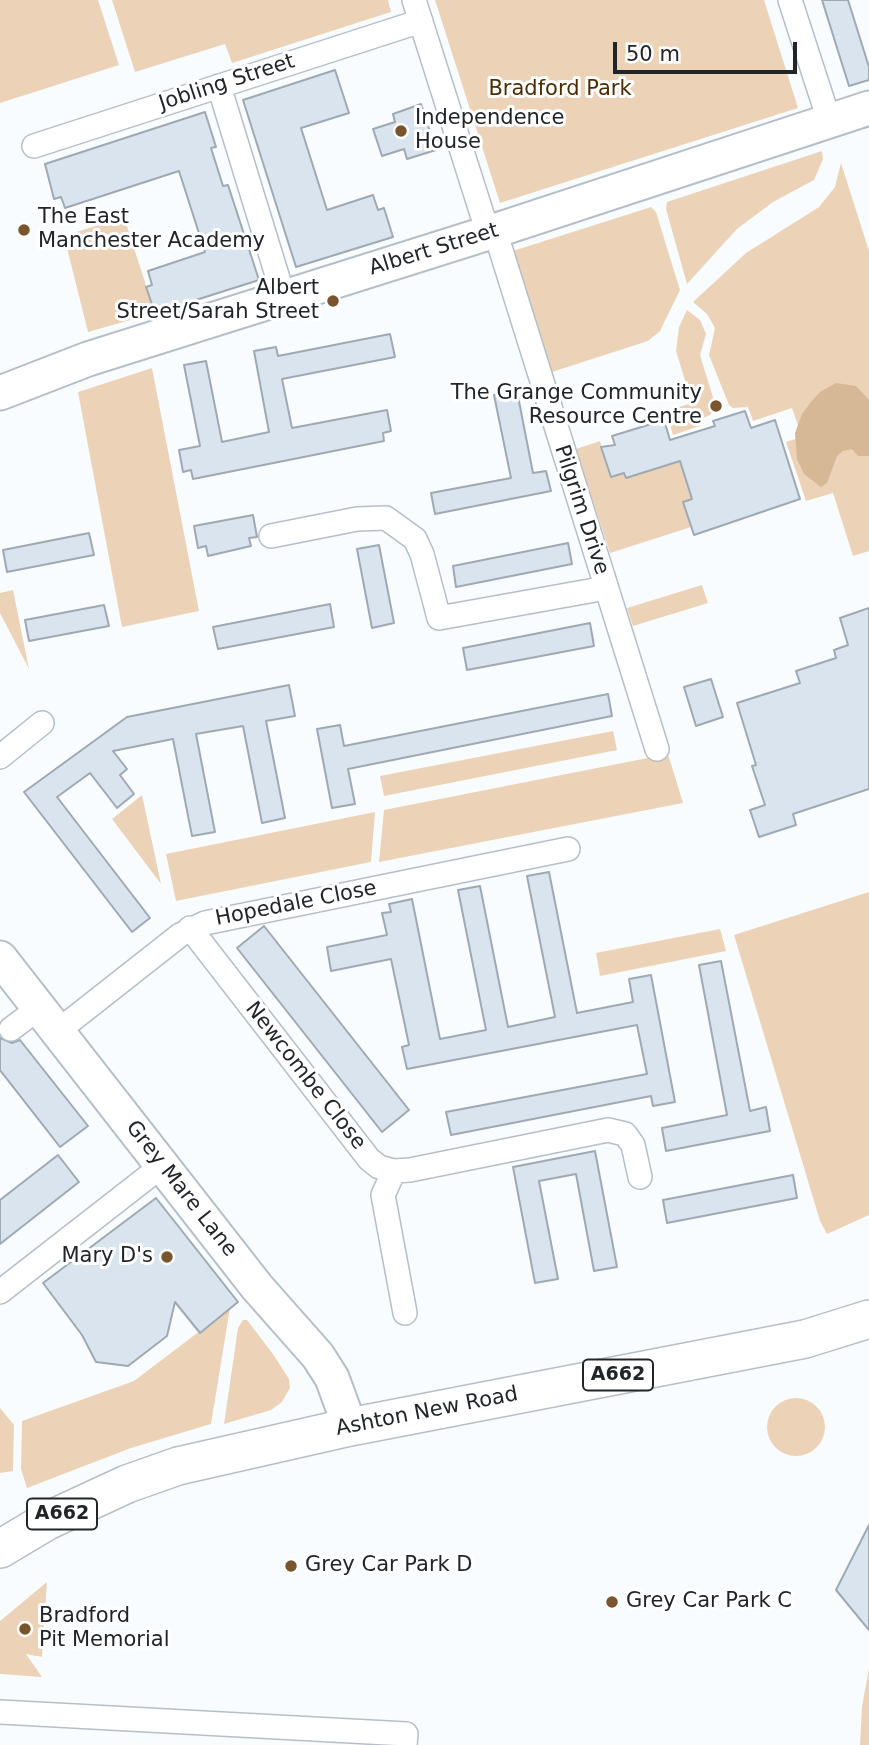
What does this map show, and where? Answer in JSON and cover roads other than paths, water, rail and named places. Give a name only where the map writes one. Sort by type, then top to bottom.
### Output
[{"type":"main road","name":"Ashton New Road","points":[[0,1549],[47,1521],[178,1466],[350,1427],[796,1341],[869,1319]]},
{"type":"street","points":[[790,0],[829,120]]},
{"type":"street","name":"Jobling Street","points":[[34,146],[219,86],[417,11]]},
{"type":"street","name":"Pilgrim Drive","points":[[417,11],[657,749]]},
{"type":"street","points":[[219,86],[284,298]]},
{"type":"street","name":"Albert Street","points":[[0,393],[88,359],[491,232],[869,108]]},
{"type":"street","points":[[271,536],[357,519],[386,518],[415,539],[422,554],[439,618],[606,588]]},
{"type":"street","points":[[0,757],[43,723]]},
{"type":"street","name":"Hopedale Close","points":[[11,1029],[48,1020],[190,928],[568,849]]},
{"type":"street","name":"Newcombe Close","points":[[190,928],[369,1158],[379,1167],[394,1171]]},
{"type":"street","name":"Grey Mare Lane","points":[[0,958],[257,1287],[318,1356],[332,1378],[350,1427]]},
{"type":"street","points":[[405,1313],[383,1195],[394,1171],[608,1130],[625,1134],[633,1145],[638,1169]]},
{"type":"street","points":[[0,1292],[163,1165]]},
{"type":"street","points":[[0,1712],[406,1734],[405,1745]]},
{"type":"place","name":"Independence House","points":[[401,131]]},
{"type":"place","name":"The East Manchester Academy","points":[[24,230]]},
{"type":"place","name":"Albert Street/Sarah Street","points":[[333,301]]},
{"type":"place","name":"The Grange Community Resource Centre","points":[[716,406]]},
{"type":"place","name":"Mary D's","points":[[167,1257]]},
{"type":"place","name":"Grey Car Park D","points":[[291,1566]]},
{"type":"place","name":"Grey Car Park C","points":[[612,1602]]},
{"type":"place","name":"Bradford Pit Memorial","points":[[25,1629]]},
{"type":"park label","name":"Bradford Park","points":[[560,90]]}]
